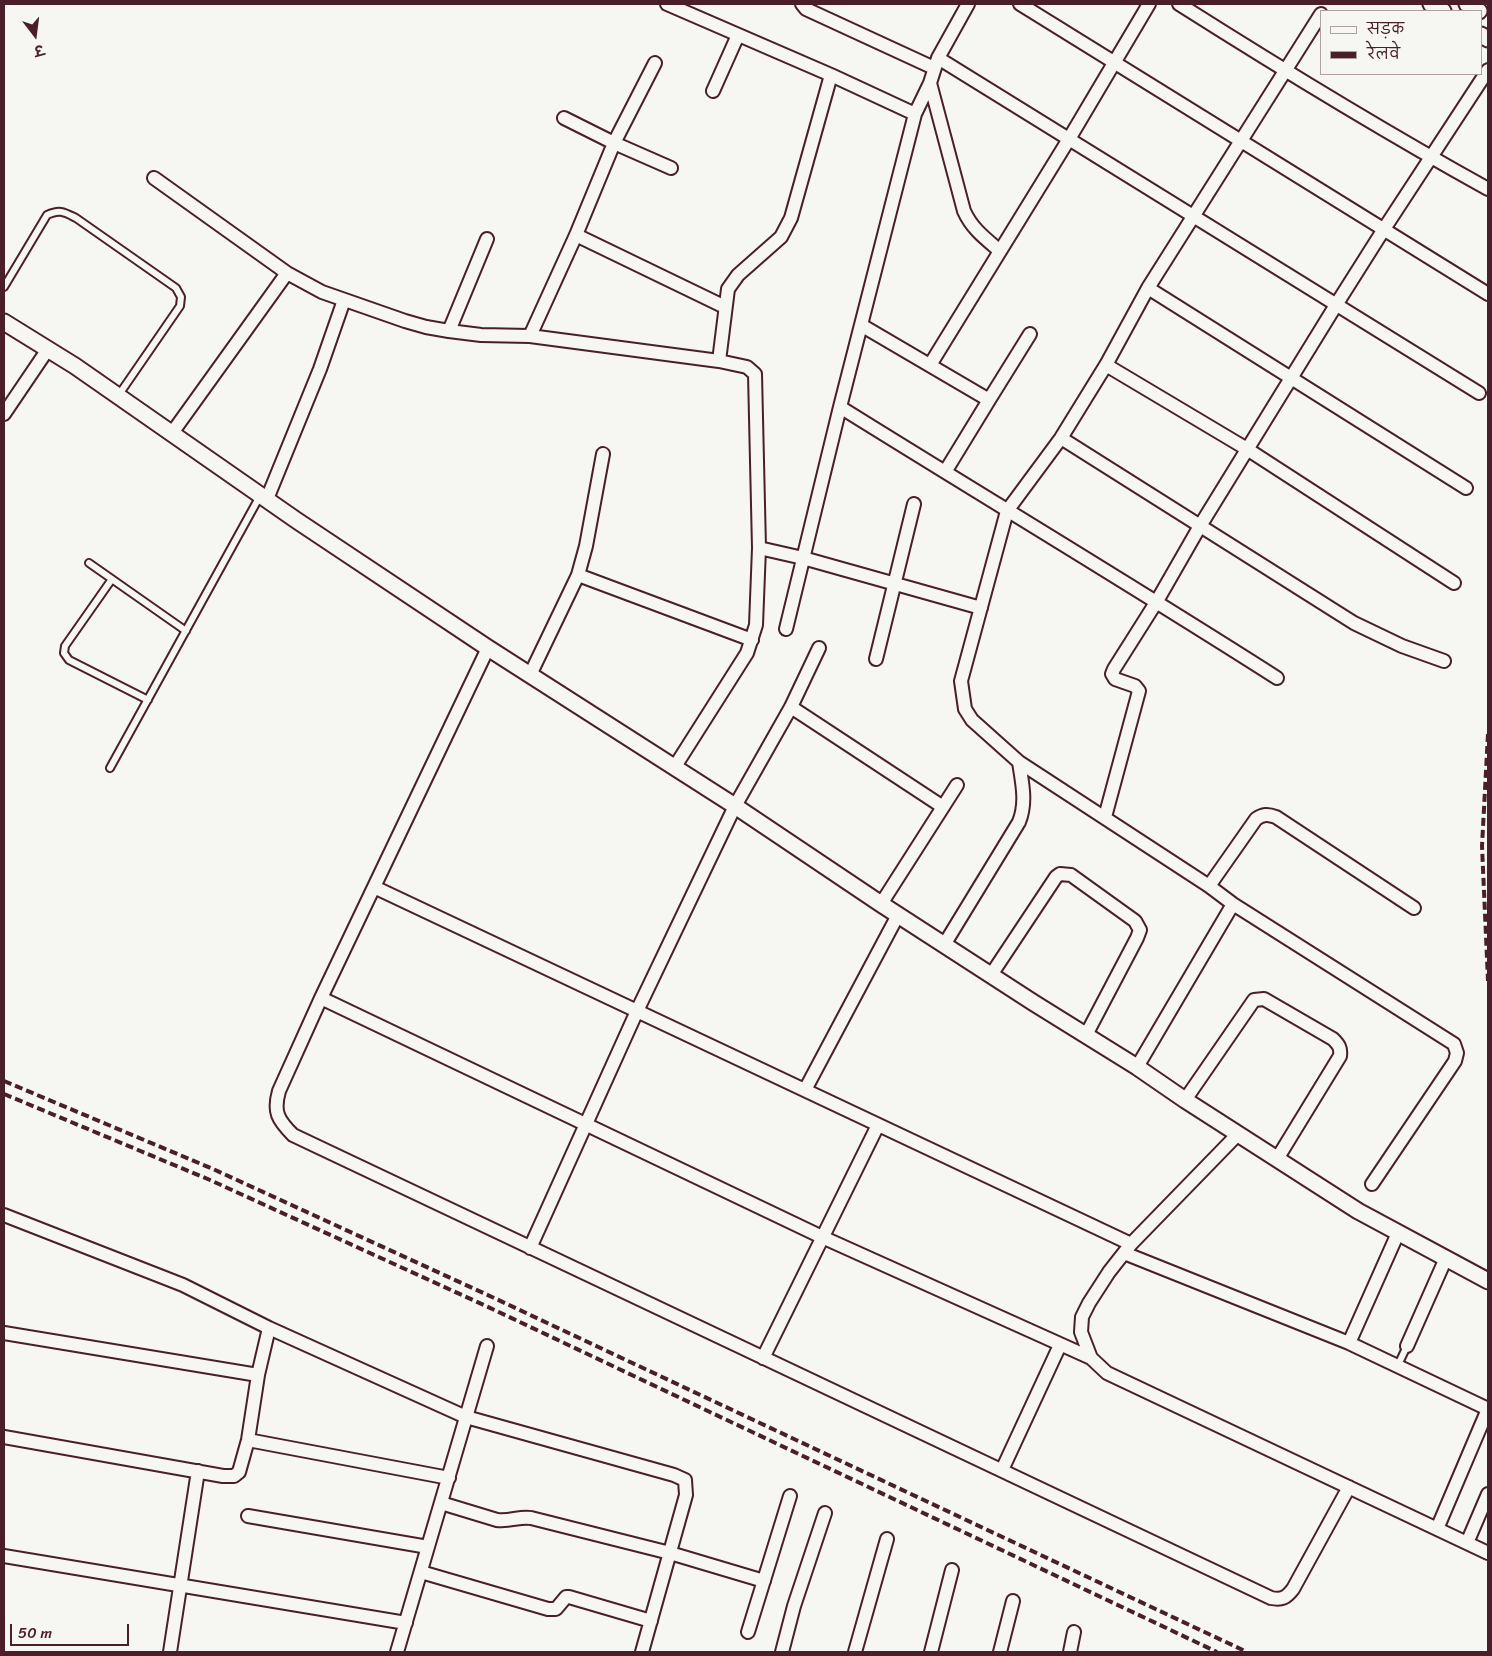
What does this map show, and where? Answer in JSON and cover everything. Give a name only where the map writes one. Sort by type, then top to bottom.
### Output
[{"type":"street","points":[[667,4],[832,75],[915,114]]},
{"type":"street","points":[[802,4],[806,9],[936,63],[1069,139],[1478,393]]},
{"type":"street","points":[[786,629],[840,407],[915,114],[930,82],[936,63],[968,4]]},
{"type":"street","points":[[1020,4],[1488,294]]},
{"type":"street","points":[[930,365],[1069,139],[1149,4]]},
{"type":"street","points":[[1178,4],[1285,71],[1431,158],[1488,189]]},
{"type":"street","points":[[1320,14],[1148,288],[1106,365],[1061,438],[1008,511],[961,681],[965,709],[972,720],[1019,762],[1104,816],[1233,904],[1448,1038],[1454,1044],[1457,1053],[1455,1061],[1372,1184]]},
{"type":"street","points":[[713,91],[738,35]]},
{"type":"street","points":[[530,336],[576,235],[614,144],[655,62]]},
{"type":"street","points":[[1104,816],[1139,691],[1135,686],[1114,679],[1112,672],[1336,305],[1488,70]]},
{"type":"street","points":[[719,361],[728,289],[738,275],[781,237],[791,218],[832,75]]},
{"type":"street","points":[[930,82],[964,211],[969,222],[977,231],[1000,251]]},
{"type":"street","points":[[564,118],[614,144],[671,168]]},
{"type":"street","points":[[154,178],[287,273],[322,292],[426,327],[481,335],[530,336],[719,361],[746,367],[755,374],[758,548],[757,610],[752,640],[738,668],[674,768]]},
{"type":"street","points":[[576,235],[725,307]]},
{"type":"street","points":[[449,331],[486,239]]},
{"type":"street","points":[[172,433],[287,273]]},
{"type":"street","points":[[1148,288],[1466,488]]},
{"type":"street","points":[[264,497],[320,369],[344,300]]},
{"type":"street","points":[[4,322],[75,366],[264,497],[488,648],[735,806],[944,945],[1137,1067],[1358,1211],[1488,1281]]},
{"type":"street","points":[[861,324],[989,400]]},
{"type":"street","points":[[945,472],[1030,334]]},
{"type":"street","points":[[4,414],[48,349]]},
{"type":"street","points":[[1106,365],[1247,449],[1454,582]]},
{"type":"street","points":[[840,407],[1157,601],[1277,678]]},
{"type":"street","points":[[1061,438],[1361,627],[1402,646],[1444,661]]},
{"type":"street","points":[[530,675],[578,575],[586,546],[603,454]]},
{"type":"street","points":[[876,659],[914,504]]},
{"type":"street","points":[[758,548],[803,558],[981,608]]},
{"type":"street","points":[[578,575],[752,640]]},
{"type":"street","points":[[488,648],[320,998],[279,1091],[275,1104],[283,1126],[293,1135],[1271,1598],[1280,1599],[1288,1596],[1293,1590],[1349,1487]]},
{"type":"street","points":[[530,1248],[637,1011],[735,806],[791,707],[819,648]]},
{"type":"street","points":[[791,707],[943,807]]},
{"type":"street","points":[[944,945],[1024,811],[1019,762]]},
{"type":"street","points":[[881,904],[958,785]]},
{"type":"street","points":[[1209,886],[1256,819],[1262,815],[1268,815],[1276,818],[1414,908]]},
{"type":"street","points":[[991,975],[1056,877],[1060,874],[1071,875],[1134,921],[1140,930],[1086,1035]]},
{"type":"street","points":[[374,887],[878,1125],[1128,1249],[1349,1343],[1488,1409],[1437,1528]]},
{"type":"street","points":[[1137,1067],[1233,904]]},
{"type":"street","points":[[805,1090],[898,915]]},
{"type":"street","points":[[320,998],[822,1237],[1091,1358],[1107,1373],[1488,1553]]},
{"type":"street","points":[[1185,1100],[1254,1000],[1264,999],[1333,1039],[1341,1050],[1340,1056],[1276,1159]]},
{"type":"street","points":[[763,1358],[878,1125]]},
{"type":"street","points":[[1091,1358],[1081,1332],[1082,1317],[1088,1303],[1128,1249],[1238,1134]]},
{"type":"street","points":[[4,1215],[183,1285],[269,1328],[466,1418],[674,1475],[685,1480],[686,1495],[642,1652]]},
{"type":"street","points":[[1349,1343],[1398,1233]]},
{"type":"street","points":[[1407,1346],[1446,1258]]},
{"type":"street","points":[[4,1437],[198,1470],[223,1476],[234,1476],[239,1472],[248,1440],[258,1375],[269,1328]]},
{"type":"street","points":[[4,1334],[258,1375]]},
{"type":"street","points":[[1002,1470],[1060,1345]]},
{"type":"street","points":[[397,1652],[487,1346]]},
{"type":"street","points":[[248,1440],[449,1478]]},
{"type":"street","points":[[170,1652],[198,1470]]},
{"type":"street","points":[[1467,1543],[1488,1494]]},
{"type":"street","points":[[748,1632],[790,1496]]},
{"type":"street","points":[[441,1504],[497,1520],[531,1518],[670,1554],[764,1581]]},
{"type":"street","points":[[782,1652],[794,1606],[825,1513]]},
{"type":"street","points":[[248,1516],[428,1547]]},
{"type":"street","points":[[855,1652],[887,1539]]},
{"type":"street","points":[[4,1556],[406,1623]]},
{"type":"street","points":[[931,1652],[952,1570]]},
{"type":"street","points":[[421,1572],[548,1609],[556,1609],[569,1596],[651,1622]]},
{"type":"street","points":[[1000,1652],[1013,1601]]},
{"type":"street","points":[[1070,1652],[1074,1632]]},
{"type":"lane","points":[[4,287],[47,215],[55,211],[76,218],[176,288],[181,297],[180,306],[118,396]]},
{"type":"lane","points":[[110,768],[186,631],[264,497]]},
{"type":"lane","points":[[89,563],[186,631]]},
{"type":"lane","points":[[112,580],[65,646],[64,653],[69,660],[148,700]]},
{"type":"lane","points":[[1398,1365],[1407,1346]]},
{"type":"railway","points":[[1488,734],[1482,846],[1488,981]]},
{"type":"railway","points":[[4,1081],[213,1169],[492,1297],[1247,1652]]},
{"type":"railway","points":[[4,1094],[210,1180],[486,1306],[1217,1652]]}]
